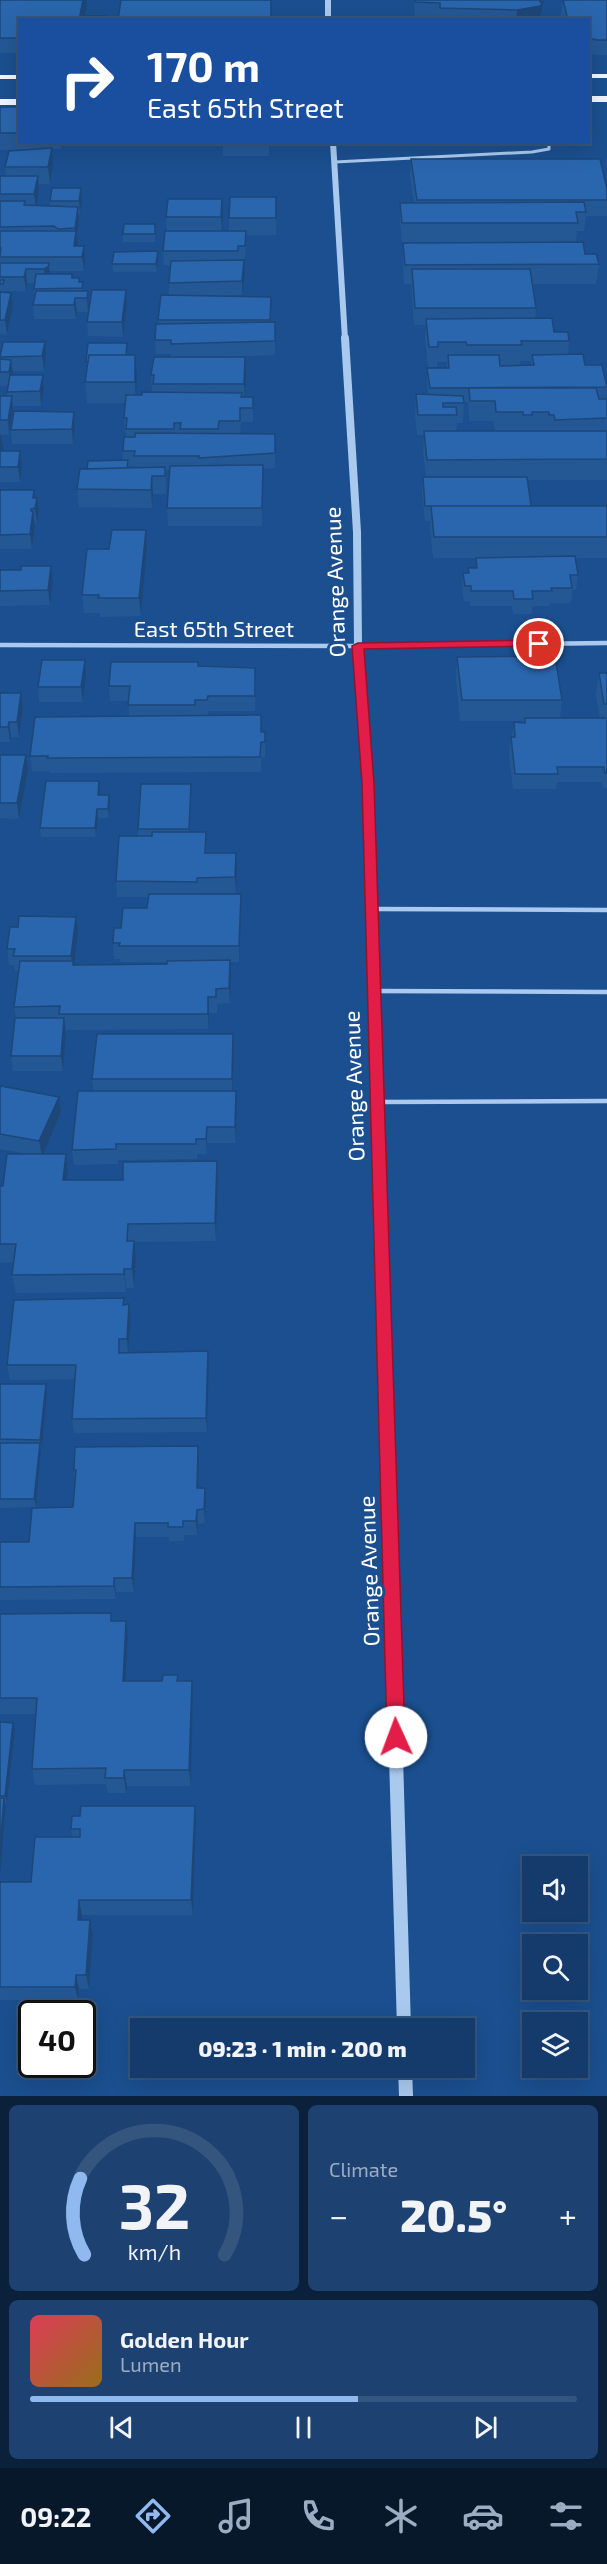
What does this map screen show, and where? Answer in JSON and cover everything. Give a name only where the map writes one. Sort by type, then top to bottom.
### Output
[{"type":"main road","points":[[590,76],[607,76]]},
{"type":"main road","points":[[0,77],[18,77]]},
{"type":"main road","points":[[590,99],[607,99]]},
{"type":"main road","points":[[0,102],[18,102]]},
{"type":"street","points":[[328,0],[328,18]]},
{"type":"street","name":"Orange Avenue","points":[[333,144],[357,532],[358,646],[368,783],[404,2018]]},
{"type":"street","name":"East 65th Street","points":[[0,645],[358,646],[607,643]]},
{"type":"street","points":[[405,2078],[406,2096]]},
{"type":"lane","points":[[334,162],[532,152],[549,149],[549,144]]},
{"type":"lane","points":[[371,909],[607,910]]},
{"type":"lane","points":[[374,991],[607,992]]},
{"type":"lane","points":[[378,1101],[607,1101]]},
{"type":"building","points":[[0,0],[83,0],[79,18],[18,18],[18,38],[0,38]]},
{"type":"building","points":[[121,0],[271,0],[271,18],[118,18]]},
{"type":"building","points":[[415,0],[540,0],[543,2],[540,6],[517,10],[440,8],[440,3],[415,2]]},
{"type":"building","points":[[563,0],[607,0],[607,40],[590,38],[590,18],[568,18]]},
{"type":"building","points":[[84,16],[106,16],[106,18],[84,18]]},
{"type":"building","points":[[0,107],[18,107],[18,133],[0,133]]},
{"type":"building","points":[[52,148],[48,167],[5,167],[9,151]]},
{"type":"building","points":[[411,159],[600,159],[607,189],[607,200],[417,200]]},
{"type":"building","points":[[0,176],[38,176],[34,194],[0,194]]},
{"type":"building","points":[[52,188],[81,188],[79,201],[50,201]]},
{"type":"building","points":[[230,197],[276,197],[276,218],[229,218]]},
{"type":"building","points":[[168,199],[222,199],[221,217],[166,217]]},
{"type":"building","points":[[0,201],[25,201],[24,205],[78,207],[75,228],[0,227]]},
{"type":"building","points":[[584,202],[586,212],[576,212],[578,223],[402,223],[400,203]]},
{"type":"building","points":[[124,224],[155,224],[155,234],[123,234]]},
{"type":"building","points":[[0,231],[76,231],[74,246],[84,246],[82,257],[0,257]]},
{"type":"building","points":[[165,231],[246,231],[245,246],[238,246],[238,251],[163,251]]},
{"type":"building","points":[[583,242],[585,254],[596,254],[599,264],[405,265],[403,243]]},
{"type":"building","points":[[158,251],[156,264],[112,264],[114,252]]},
{"type":"building","points":[[244,260],[242,281],[169,283],[171,261]]},
{"type":"building","points":[[0,263],[49,263],[44,269],[26,269],[24,277],[0,277]]},
{"type":"building","points":[[412,269],[530,269],[536,308],[415,308]]},
{"type":"building","points":[[36,274],[72,274],[72,278],[79,278],[79,282],[83,282],[82,288],[34,289]]},
{"type":"building","points":[[92,290],[126,290],[122,322],[87,322]]},
{"type":"building","points":[[36,291],[88,291],[87,298],[75,298],[74,305],[33,305]]},
{"type":"building","points":[[0,292],[11,293],[5,320],[0,320]]},
{"type":"building","points":[[161,295],[271,297],[270,320],[158,320]]},
{"type":"building","points":[[552,318],[554,332],[568,332],[569,341],[521,341],[522,345],[467,345],[466,342],[438,342],[438,347],[429,347],[426,319]]},
{"type":"building","points":[[275,322],[275,341],[171,344],[171,340],[155,340],[156,324]]},
{"type":"building","points":[[3,342],[45,342],[42,356],[0,357]]},
{"type":"building","points":[[88,343],[127,343],[126,355],[89,355],[88,362],[86,362]]},
{"type":"building","points":[[583,354],[585,365],[602,365],[607,387],[430,388],[427,368],[449,368],[448,355],[499,355],[500,366],[534,365],[532,355]]},
{"type":"building","points":[[89,355],[135,355],[135,382],[85,382]]},
{"type":"building","points":[[154,357],[245,357],[244,384],[153,384],[154,375],[151,375]]},
{"type":"building","points":[[0,359],[11,360],[9,372],[0,372]]},
{"type":"building","points":[[10,375],[43,375],[40,391],[7,392]]},
{"type":"building","points":[[469,388],[596,388],[599,399],[607,399],[607,418],[555,420],[554,415],[549,415],[549,412],[532,412],[532,415],[523,415],[523,412],[496,412],[495,401],[470,401]]},
{"type":"building","points":[[142,392],[242,393],[241,397],[253,397],[253,408],[240,408],[240,421],[219,421],[218,429],[180,429],[181,423],[174,423],[174,429],[126,429],[127,418],[124,418],[126,395],[142,395]]},
{"type":"building","points":[[416,394],[463,396],[464,403],[443,403],[443,407],[456,407],[457,415],[418,415]]},
{"type":"building","points":[[0,396],[12,396],[8,420],[0,420]]},
{"type":"building","points":[[14,411],[74,412],[72,429],[11,430]]},
{"type":"building","points":[[424,431],[607,431],[607,459],[427,460]]},
{"type":"building","points":[[135,433],[275,434],[275,453],[199,458],[199,456],[134,456],[135,451],[123,451],[124,437],[135,437]]},
{"type":"building","points":[[0,451],[20,451],[18,467],[0,467]]},
{"type":"building","points":[[128,460],[127,468],[87,469],[88,461]]},
{"type":"building","points":[[263,465],[262,508],[167,508],[170,466]]},
{"type":"building","points":[[165,467],[165,476],[152,476],[151,490],[77,489],[80,469]]},
{"type":"building","points":[[423,477],[527,477],[531,506],[425,506]]},
{"type":"building","points":[[0,490],[34,490],[33,498],[37,498],[35,508],[31,509],[33,511],[30,534],[0,535]]},
{"type":"building","points":[[431,506],[607,506],[607,537],[434,537]]},
{"type":"building","points":[[112,530],[146,530],[139,598],[98,598],[99,595],[82,595],[87,549],[109,549]]},
{"type":"building","points":[[575,556],[578,575],[570,575],[572,588],[532,591],[533,599],[514,599],[513,591],[471,591],[471,586],[465,586],[463,573],[469,573],[468,568],[477,568],[476,558]]},
{"type":"building","points":[[21,566],[51,566],[48,590],[0,591],[0,570],[21,570]]},
{"type":"building","points":[[555,656],[562,700],[462,700],[457,657]]},
{"type":"building","points":[[42,660],[85,660],[81,687],[38,687]]},
{"type":"building","points":[[111,662],[198,662],[198,666],[255,668],[255,696],[208,696],[207,700],[195,700],[195,705],[128,705],[130,686],[109,686]]},
{"type":"building","points":[[599,673],[607,673],[607,704],[604,704]]},
{"type":"building","points":[[0,693],[21,693],[17,722],[9,722],[8,727],[0,727]]},
{"type":"building","points":[[261,715],[261,732],[265,732],[265,742],[261,742],[260,757],[47,758],[48,756],[30,756],[35,717]]},
{"type":"building","points":[[525,718],[607,718],[607,773],[604,767],[557,767],[558,774],[515,774],[511,737],[515,737],[514,722],[525,723]]},
{"type":"building","points":[[0,755],[26,755],[17,803],[0,803]]},
{"type":"building","points":[[46,781],[99,781],[98,795],[109,795],[108,809],[97,809],[95,828],[40,828]]},
{"type":"building","points":[[141,784],[191,784],[189,829],[138,829]]},
{"type":"building","points":[[152,832],[206,832],[205,853],[236,853],[235,877],[197,878],[197,882],[116,881],[119,836],[152,836]]},
{"type":"building","points":[[149,894],[241,894],[239,946],[119,946],[120,943],[113,943],[114,928],[121,928],[123,908],[147,908]]},
{"type":"building","points":[[19,916],[76,917],[71,956],[13,956],[15,949],[7,949],[10,927],[18,927]]},
{"type":"building","points":[[230,960],[229,988],[216,989],[216,997],[208,997],[208,1014],[59,1014],[60,1006],[14,1007],[20,961],[73,961],[73,965],[167,964],[167,961]]},
{"type":"building","points":[[15,1018],[64,1018],[61,1056],[11,1056]]},
{"type":"building","points":[[97,1034],[233,1034],[232,1079],[92,1079]]},
{"type":"building","points":[[1,1086],[59,1097],[39,1141],[0,1134]]},
{"type":"building","points":[[78,1091],[236,1091],[235,1127],[207,1127],[206,1139],[196,1139],[196,1144],[116,1144],[116,1149],[72,1150]]},
{"type":"building","points":[[7,1154],[66,1154],[63,1180],[123,1180],[123,1162],[217,1161],[215,1223],[128,1224],[127,1241],[134,1241],[132,1269],[124,1269],[124,1274],[12,1275],[16,1244],[0,1244],[0,1186],[3,1186]]},
{"type":"building","points":[[124,1298],[123,1305],[129,1304],[127,1339],[119,1339],[119,1353],[208,1351],[206,1418],[72,1419],[76,1365],[7,1365],[14,1300]]},
{"type":"building","points":[[0,1384],[46,1384],[40,1440],[0,1439]]},
{"type":"building","points":[[0,1443],[40,1443],[34,1499],[0,1499]]},
{"type":"building","points":[[198,1446],[197,1488],[205,1488],[204,1509],[197,1510],[196,1521],[183,1521],[183,1527],[168,1527],[168,1523],[135,1523],[132,1578],[114,1578],[114,1586],[0,1587],[0,1542],[29,1542],[32,1508],[73,1507],[75,1447]]},
{"type":"building","points":[[111,1613],[111,1621],[126,1621],[123,1681],[162,1681],[163,1675],[178,1675],[177,1681],[192,1681],[189,1770],[124,1770],[124,1778],[105,1778],[106,1768],[32,1769],[37,1698],[0,1698],[0,1614]]},
{"type":"building","points":[[0,1722],[13,1723],[5,1796],[0,1796]]},
{"type":"building","points":[[0,1798],[4,1798],[0,1848]]},
{"type":"building","points":[[81,1806],[195,1806],[191,1900],[79,1900],[78,1920],[90,1920],[86,1975],[76,1975],[75,1987],[0,1987],[0,1882],[31,1882],[35,1837],[80,1837],[80,1829],[71,1829],[72,1816],[80,1816]]},
{"type":"route","points":[[396,1737],[368,783],[358,646],[539,644]]}]
